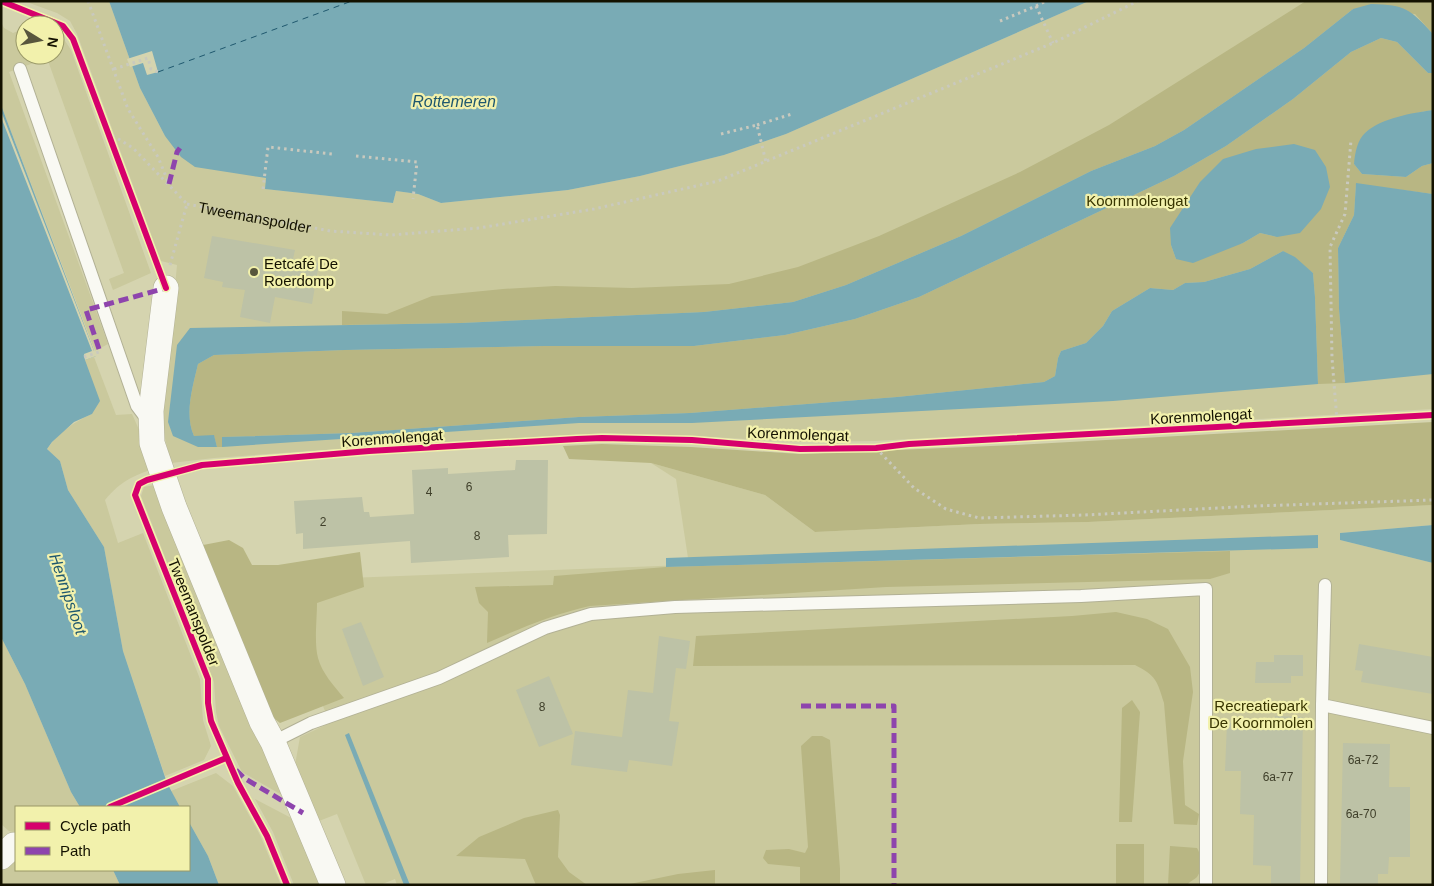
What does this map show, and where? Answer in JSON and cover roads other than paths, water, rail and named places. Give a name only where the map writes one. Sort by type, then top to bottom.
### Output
[{"type":"street","name":"Tweemanspolder","points":[[166,288],[151,411],[152,443],[174,508],[262,722],[273,742],[333,885]]},
{"type":"lane","points":[[20,69],[137,406],[152,426]]},
{"type":"lane","points":[[1321,885],[1322,704],[1326,585]]},
{"type":"lane","points":[[273,742],[311,723],[439,678],[545,628],[591,614],[675,607],[1081,596],[1206,589],[1206,885]]},
{"type":"lane","points":[[1322,704],[1433,728]]},
{"type":"water","name":"Rottemeren","points":[[109,1],[1089,1],[786,134],[724,155],[640,176],[568,190],[441,203],[418,194],[396,191],[393,203],[265,189],[266,178],[195,167],[181,157],[165,136],[140,88]]},
{"type":"water","points":[[1371,4],[1400,7],[1413,14],[1433,34],[1433,73],[1428,73],[1397,42],[1381,38],[1351,52],[1293,99],[1226,146],[1174,176],[919,297],[855,319],[785,335],[694,346],[544,346],[214,355],[198,364],[190,400],[190,419],[194,436],[214,435],[217,447],[198,447],[173,436],[168,422],[177,345],[190,328],[461,323],[704,312],[793,302],[846,285],[961,236],[1091,171],[1155,146],[1184,130],[1304,48],[1353,9]]},
{"type":"water","name":"Hennipsloot","points":[[1,105],[96,356],[85,360],[100,401],[92,414],[74,422],[47,449],[60,461],[68,490],[104,547],[123,651],[167,783],[179,806],[79,806],[71,792],[25,684],[1,637]]},
{"type":"water","points":[[1433,110],[1433,163],[1422,166],[1406,177],[1362,174],[1354,164],[1360,139],[1373,127],[1398,117]]},
{"type":"water","points":[[1294,144],[1315,150],[1326,167],[1330,187],[1321,209],[1300,233],[1277,237],[1260,233],[1243,243],[1193,263],[1176,259],[1171,245],[1170,228],[1200,182],[1223,159],[1256,149]]},
{"type":"water","points":[[1356,183],[1433,194],[1433,374],[1345,383],[1339,309],[1338,248],[1354,215]]},
{"type":"water","points":[[1283,251],[1295,257],[1313,273],[1318,384],[1113,401],[692,423],[579,423],[222,447],[222,437],[352,433],[579,417],[690,413],[897,397],[1044,382],[1055,376],[1061,351],[1086,343],[1103,326],[1112,311],[1150,288],[1173,290],[1185,283],[1204,282],[1250,269]]},
{"type":"water","points":[[1433,525],[1433,563],[1340,540],[1340,533]]},
{"type":"water","points":[[1318,535],[1318,548],[666,567],[666,558]]},
{"type":"water","points":[[349,733],[410,885],[404,885],[345,735]]},
{"type":"water","points":[[190,824],[208,856],[219,885],[120,885],[113,871],[190,871]]},
{"type":"place","name":"Eetcafé De Roerdomp","points":[[254,272]]},
{"type":"park label","name":"Koornmolengat","points":[[1137,200]]},
{"type":"park label","name":"Recreatiepark De Koornmolen","points":[[1261,714]]}]
